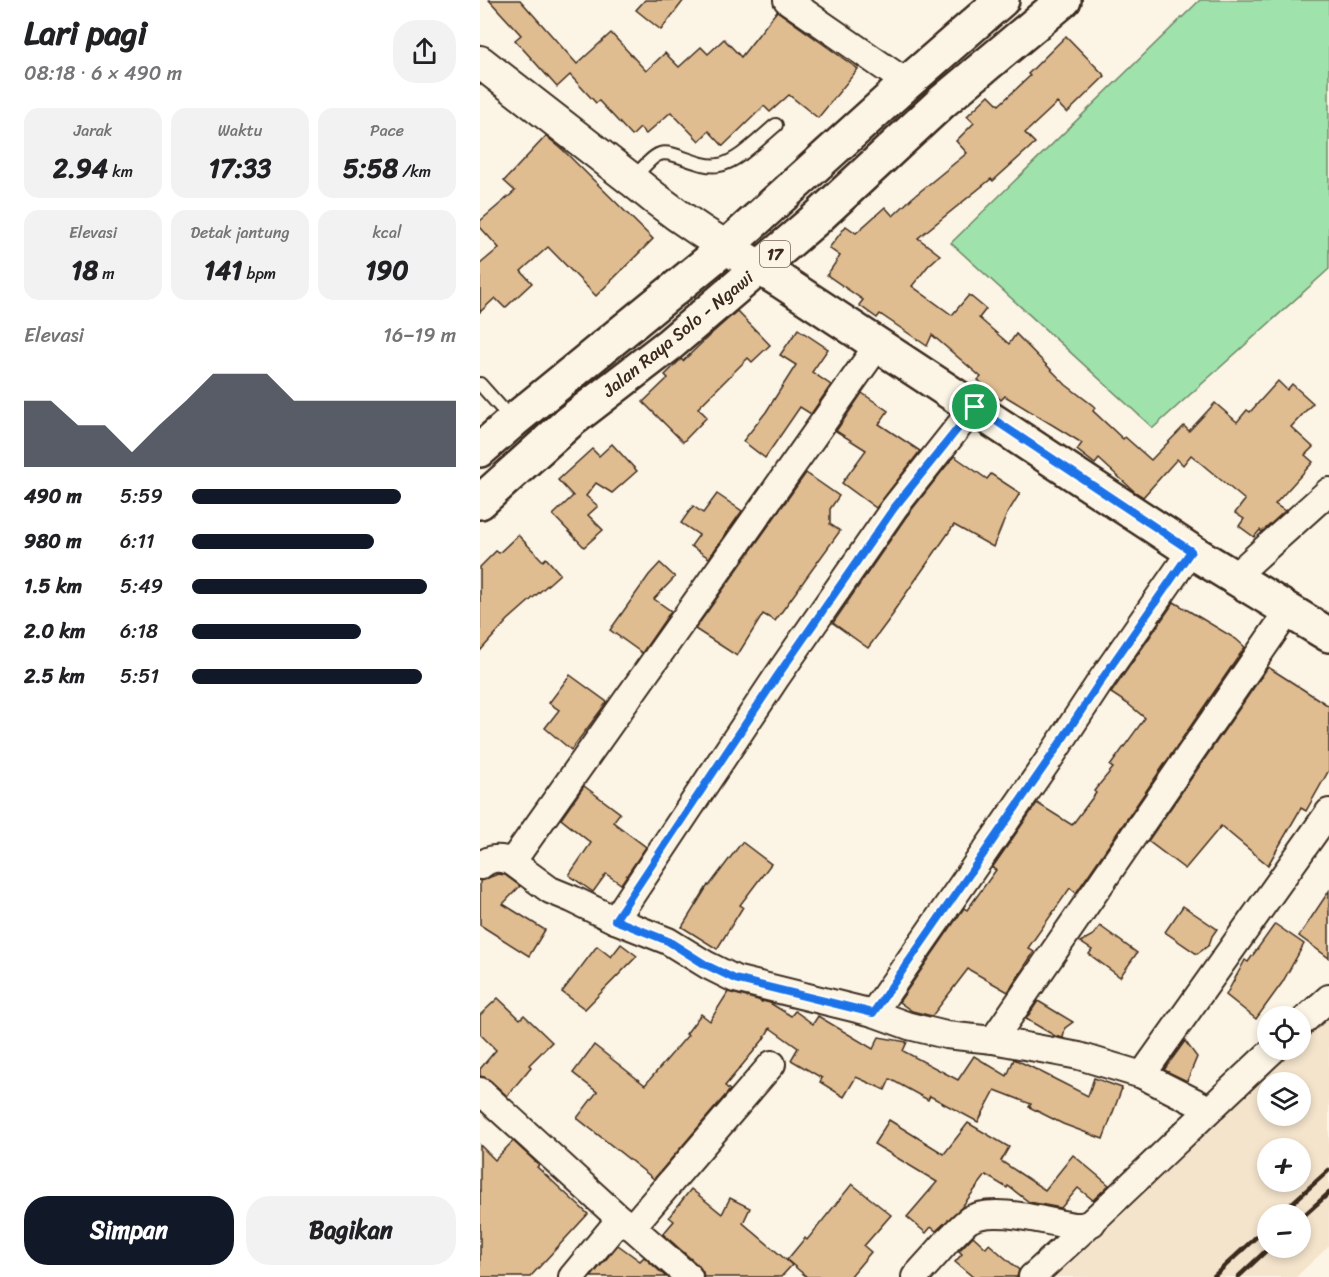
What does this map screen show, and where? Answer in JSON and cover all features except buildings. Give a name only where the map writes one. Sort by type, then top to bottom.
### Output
[{"type":"main road","name":"Jalan Raya Solo - Ngawi","points":[[480,450],[513,420],[726,247],[1002,0]]},
{"type":"main road","name":"Jalan Raya Solo - Ngawi","points":[[480,502],[569,422],[669,344],[816,219],[942,102],[1064,0]]},
{"type":"main road","points":[[726,247],[975,407],[1191,551],[1329,635]]},
{"type":"street","points":[[788,0],[907,83]]},
{"type":"street","points":[[480,62],[656,200],[726,247]]},
{"type":"street","points":[[512,862],[878,345]]},
{"type":"street","points":[[615,920],[776,678],[894,508],[975,407]]},
{"type":"street","points":[[1234,577],[1329,491]]},
{"type":"street","points":[[873,1013],[1191,551]]},
{"type":"street","points":[[993,1040],[1289,610]]},
{"type":"street","points":[[1142,1075],[1329,812]]},
{"type":"street","points":[[480,866],[486,861],[497,858],[512,862],[550,890],[668,941],[706,965],[735,979],[873,1013],[909,1026],[946,1035],[993,1040],[1079,1056],[1142,1075],[1209,1109]]},
{"type":"street","points":[[1311,1014],[1329,998]]},
{"type":"street","points":[[1032,1277],[1092,1223],[1262,1060]]},
{"type":"street","points":[[572,1277],[626,1223],[772,1064]]},
{"type":"street","points":[[480,1091],[688,1277]]},
{"type":"street","points":[[915,1277],[960,1227],[970,1219],[981,1215],[1006,1214],[1074,1226],[1092,1223]]},
{"type":"lane","points":[[632,180],[661,153],[707,166],[720,165],[733,160],[776,125]]},
{"type":"lane","points":[[480,384],[513,420]]},
{"type":"shaded area","points":[[1329,1015],[1329,1246],[1296,1277],[1041,1277],[1257,1083],[1257,1126],[1311,1126],[1311,1072],[1269,1072],[1281,1060],[1311,1060],[1311,1032]]},
{"type":"green space","points":[[1200,0],[1329,0],[1329,269],[1153,428],[951,243]]},
{"type":"railway","points":[[1291,1204],[1329,1170]]},
{"type":"railway","points":[[1311,1209],[1329,1193]]},
{"type":"railway","points":[[1213,1277],[1257,1236]]},
{"type":"railway","points":[[1238,1277],[1258,1258]]},
{"type":"route","points":[[975,407],[1191,551],[873,1013],[735,979],[706,965],[668,941],[615,920],[776,678],[894,508],[975,407]]}]
